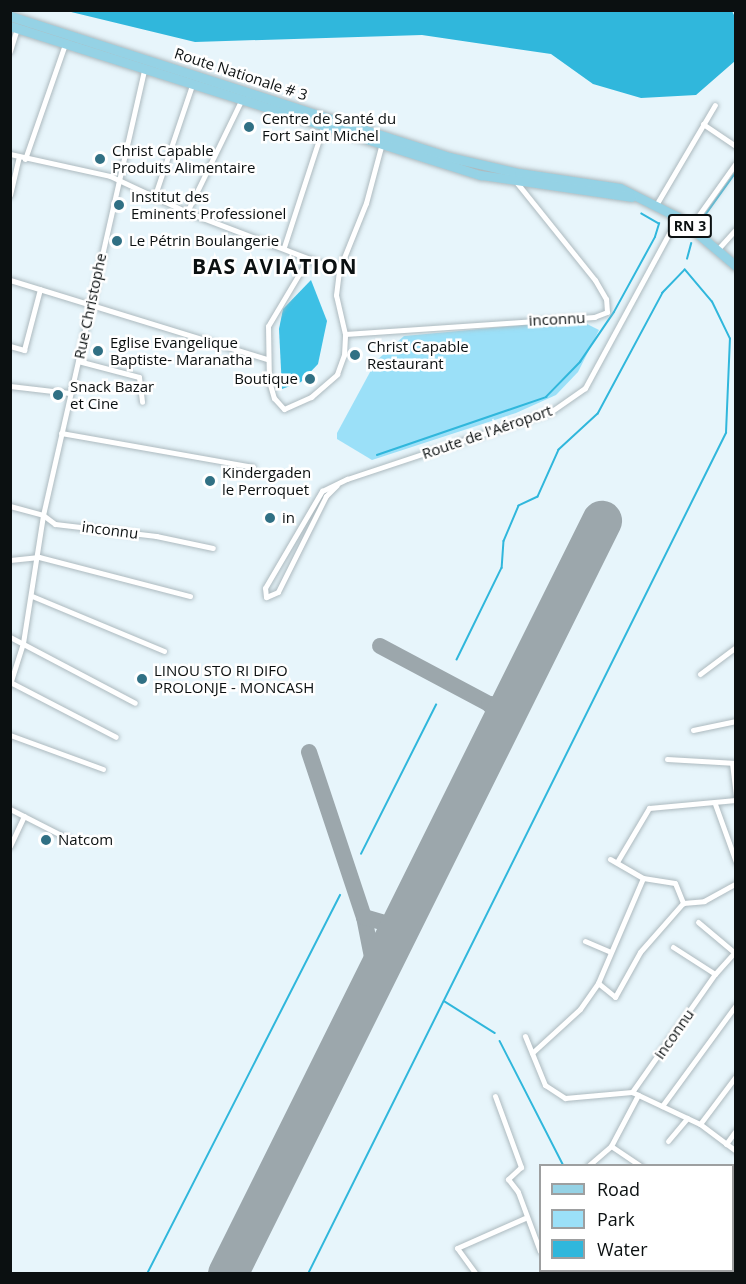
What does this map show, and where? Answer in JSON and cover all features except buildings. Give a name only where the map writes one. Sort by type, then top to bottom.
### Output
[{"type":"main road","name":"Route Nationale # 3","points":[[10,16],[273,100],[382,141],[517,183],[637,197]]},
{"type":"main road","name":"Route Nationale # 3","points":[[14,27],[323,127],[484,166],[604,183],[678,217],[718,249],[735,266]]},
{"type":"main road","points":[[269,110],[273,100]]},
{"type":"street","points":[[10,51],[14,27]]},
{"type":"street","points":[[10,195],[65,44]]},
{"type":"street","name":"Rue Christophe","points":[[11,683],[23,643],[32,596],[43,515],[117,180],[144,69]]},
{"type":"street","points":[[154,198],[192,85]]},
{"type":"street","points":[[187,212],[241,101]]},
{"type":"street","points":[[656,205],[715,105]]},
{"type":"street","points":[[703,124],[735,146]]},
{"type":"street","points":[[284,247],[323,127]]},
{"type":"street","points":[[308,259],[268,326],[267,359],[274,398],[284,409],[292,408],[311,397],[336,374],[344,355],[345,334],[336,295],[339,270],[366,203],[382,141]]},
{"type":"street","points":[[10,154],[117,180],[187,212],[284,247],[308,259],[339,270]]},
{"type":"street","points":[[691,226],[735,163]]},
{"type":"street","name":"inconnu","points":[[345,334],[594,317],[607,312],[606,298],[595,280],[517,183]]},
{"type":"street","name":"Route de l'Aéroport","points":[[337,485],[326,496],[278,591],[266,597],[265,588],[315,499],[337,485],[552,411],[571,400],[585,388],[678,217]]},
{"type":"street","points":[[718,249],[735,229]]},
{"type":"street","points":[[10,280],[90,302],[267,359]]},
{"type":"street","points":[[10,346],[24,350],[40,289]]},
{"type":"street","points":[[78,361],[137,375],[142,402]]},
{"type":"street","points":[[10,386],[70,393]]},
{"type":"street","points":[[61,433],[253,466]]},
{"type":"street","name":"inconnu","points":[[10,506],[43,515],[56,524],[156,536],[213,548]]},
{"type":"street","points":[[10,560],[39,557],[190,596]]},
{"type":"street","points":[[32,596],[164,651]]},
{"type":"street","points":[[10,637],[135,703]]},
{"type":"street","points":[[700,674],[735,647]]},
{"type":"street","points":[[11,683],[116,737]]},
{"type":"street","points":[[693,730],[735,721]]},
{"type":"street","points":[[10,735],[104,769]]},
{"type":"street","points":[[616,862],[649,808],[715,804],[735,798],[734,763],[667,759]]},
{"type":"street","points":[[715,804],[735,862]]},
{"type":"street","points":[[10,809],[69,839]]},
{"type":"street","points":[[10,846],[24,816]]},
{"type":"street","points":[[610,859],[643,878],[675,883],[683,903]]},
{"type":"street","points":[[532,1053],[580,1009],[598,983],[643,878]]},
{"type":"street","points":[[598,983],[615,998],[640,952],[683,903],[704,901],[735,883]]},
{"type":"street","name":"inconnu","points":[[632,1092],[715,974],[734,954],[698,922]]},
{"type":"street","points":[[585,940],[611,952]]},
{"type":"street","points":[[673,947],[715,974]]},
{"type":"street","points":[[662,1106],[735,1005]]},
{"type":"street","points":[[525,1036],[545,1085],[565,1098],[632,1092],[700,1124],[735,1151]]},
{"type":"street","points":[[700,1124],[735,1076]]},
{"type":"street","points":[[590,1164],[611,1146],[638,1095]]},
{"type":"street","points":[[495,1096],[521,1167],[508,1179],[518,1192],[525,1218],[539,1249]]},
{"type":"street","points":[[668,1141],[687,1118]]},
{"type":"street","points":[[726,1143],[735,1130]]},
{"type":"street","points":[[611,1146],[635,1164]]},
{"type":"street","points":[[476,1274],[457,1248],[525,1218]]},
{"type":"green space","points":[[579,320],[599,330],[578,372],[556,395],[516,413],[372,460],[337,439],[337,433],[376,361],[404,336]]},
{"type":"shaded area","points":[[311,280],[327,321],[318,364],[301,382],[282,389],[279,329],[283,309]]},
{"type":"water","points":[[67,11],[732,11],[735,17],[735,61],[696,95],[641,98],[593,84],[551,54],[422,35],[195,42]]},
{"type":"waterway","points":[[698,225],[736,172]]},
{"type":"waterway","points":[[377,455],[546,397],[580,362],[614,312],[655,237],[659,224],[642,214]]},
{"type":"waterway","points":[[687,259],[691,244]]},
{"type":"waterway","points":[[308,1274],[726,433],[730,339],[712,302],[685,270],[663,293],[598,414],[559,450],[538,497],[519,506],[504,541],[502,568],[457,660]]},
{"type":"waterway","points":[[361,854],[436,705]]},
{"type":"waterway","points":[[147,1274],[340,895]]},
{"type":"waterway","points":[[444,1001],[495,1033]]},
{"type":"waterway","points":[[500,1041],[563,1164]]},
{"type":"taxiway","points":[[380,646],[489,704],[501,705],[515,696]]},
{"type":"taxiway","points":[[489,704],[498,715],[498,730]]},
{"type":"taxiway","points":[[309,752],[364,917],[376,977]]},
{"type":"taxiway","points":[[364,917],[388,924],[406,916]]},
{"type":"runway","points":[[228,1274],[602,521]]},
{"type":"place","name":"Centre de Santé du Fort Saint Michel","points":[[249,127]]},
{"type":"place","name":"Christ Capable Produits Alimentaire","points":[[100,159]]},
{"type":"place","name":"Institut des Eminents Professionel","points":[[119,205]]},
{"type":"place","name":"Le Pétrin Boulangerie","points":[[117,241]]},
{"type":"place","name":"Eglise Evangelique Baptiste- Maranatha","points":[[98,351]]},
{"type":"place","name":"Christ Capable Restaurant","points":[[355,355]]},
{"type":"place","name":"Boutique","points":[[310,379]]},
{"type":"place","name":"Snack Bazar et Cine","points":[[58,395]]},
{"type":"place","name":"Kindergaden le Perroquet","points":[[210,481]]},
{"type":"place","name":"in","points":[[270,518]]},
{"type":"place","name":"LINOU STO RI DIFO PROLONJE - MONCASH","points":[[142,679]]},
{"type":"place","name":"Natcom","points":[[46,840]]},
{"type":"district","name":"BAS AVIATION","points":[[275,266]]}]
